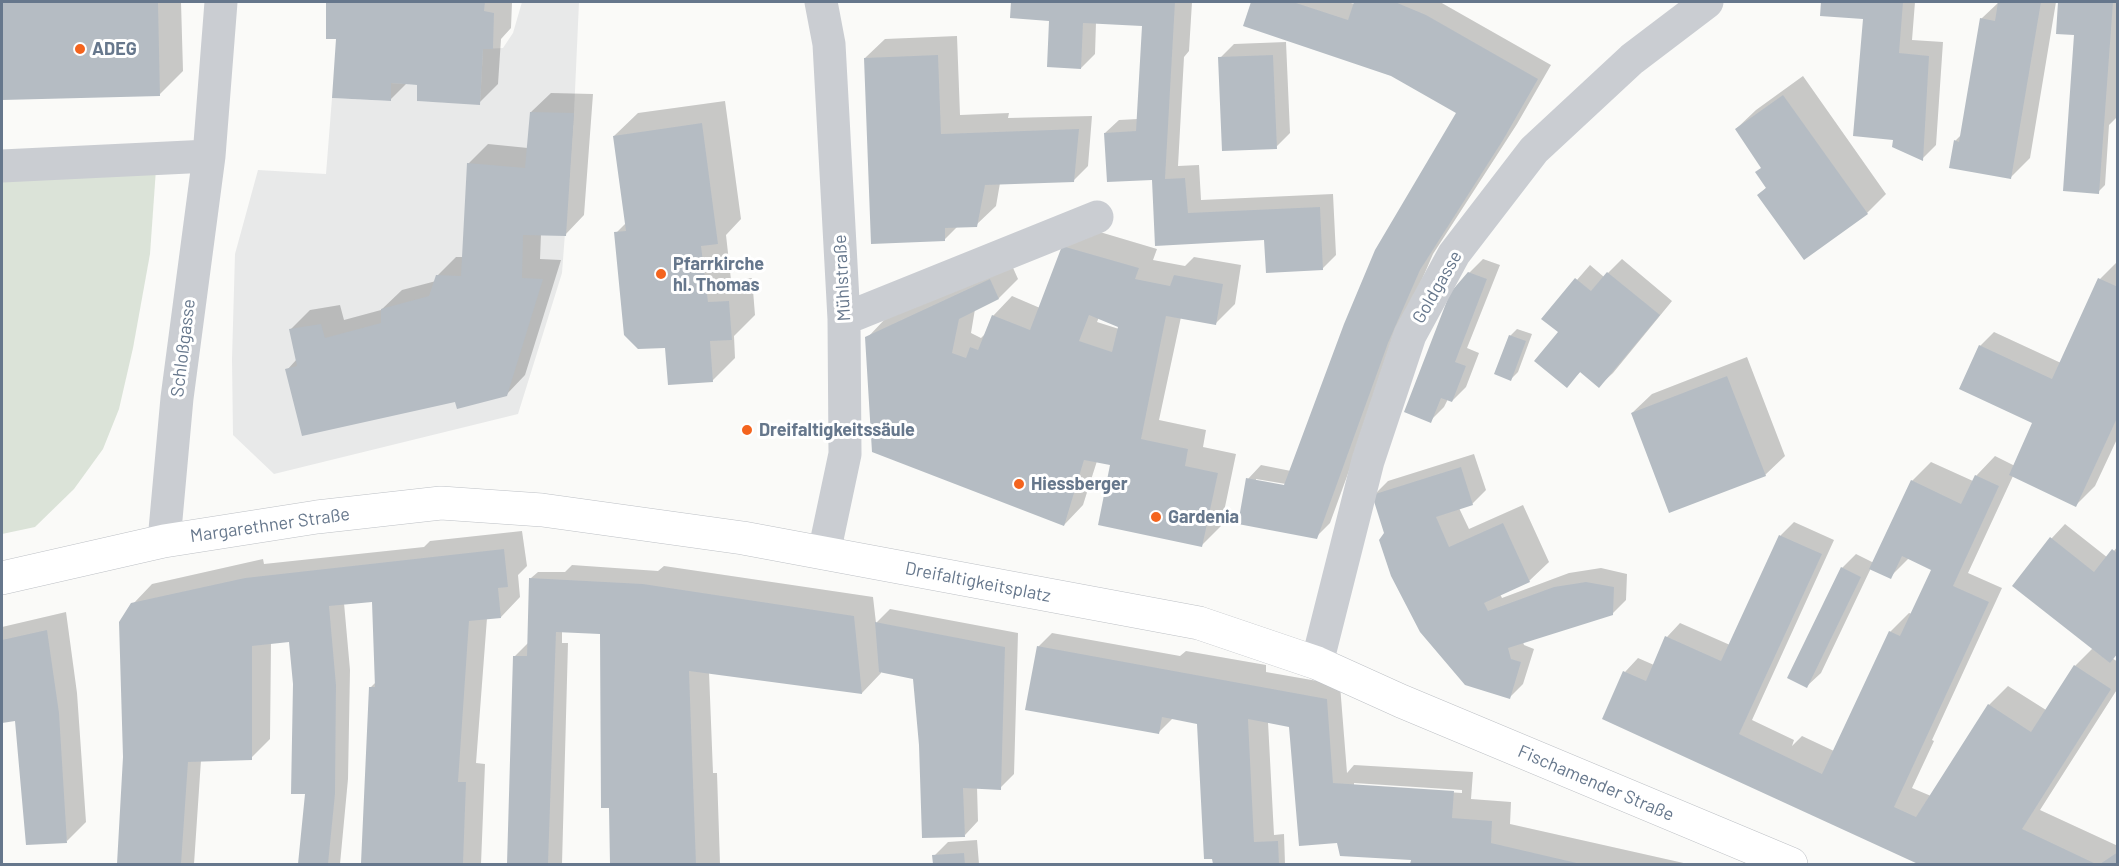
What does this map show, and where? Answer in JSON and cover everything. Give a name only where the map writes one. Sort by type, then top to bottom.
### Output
[{"type":"main road","name":"Margarethner Straße","points":[[2,578],[164,541],[316,516],[441,503],[542,510]]},
{"type":"main road","name":"Dreifaltigkeitsplatz","points":[[542,510],[743,538],[1199,623],[1317,663],[1401,701]]},
{"type":"main road","name":"Fischamender Straße","points":[[1401,701],[1791,864]]},
{"type":"street","name":"Schloßgasse","points":[[164,541],[177,398],[209,156],[221,2]]},
{"type":"street","name":"Mühlstraße","points":[[821,2],[829,44],[844,319],[845,454],[824,553]]},
{"type":"street","name":"Goldgasse","points":[[1317,663],[1368,461],[1410,335],[1454,254],[1534,150],[1632,59],[1707,2]]},
{"type":"street","points":[[2,166],[209,156]]},
{"type":"street","points":[[844,319],[1097,217]]},
{"type":"shaded area","points":[[522,2],[579,2],[574,113],[562,273],[518,414],[274,474],[233,435],[232,359],[235,254],[258,170],[326,174],[332,98],[391,101],[391,83],[417,85],[417,101],[480,104],[483,49],[503,48],[513,33]]},
{"type":"shaded area","points":[[156,169],[150,254],[133,348],[119,409],[103,449],[74,489],[35,527],[2,534],[2,177]]},
{"type":"building","name":"ADEG","points":[[2,2],[158,2],[160,96],[2,100]]},
{"type":"building","points":[[326,2],[485,2],[484,11],[494,13],[493,49],[483,49],[480,105],[417,101],[417,85],[391,83],[391,101],[332,98],[336,39],[326,39]]},
{"type":"building","points":[[1011,2],[1175,2],[1165,179],[1185,178],[1188,213],[1320,207],[1323,270],[1266,273],[1264,240],[1155,246],[1152,180],[1107,182],[1104,133],[1136,131],[1142,26],[1083,23],[1081,69],[1047,67],[1049,21],[1010,18]]},
{"type":"building","points":[[1251,2],[1293,2],[1348,20],[1354,2],[1395,2],[1426,15],[1538,79],[1503,140],[1420,270],[1388,343],[1317,539],[1238,524],[1246,478],[1284,485],[1344,324],[1375,250],[1456,113],[1391,76],[1243,26]]},
{"type":"building","points":[[1821,2],[1903,2],[1899,53],[1929,56],[1923,161],[1892,147],[1893,140],[1853,136],[1863,19],[1820,16]]},
{"type":"building","points":[[1998,2],[2041,2],[2011,179],[1949,168],[1954,140],[1959,142],[1980,18],[1995,21]]},
{"type":"building","points":[[2058,2],[2113,2],[2099,194],[2063,191],[2074,35],[2056,34]]},
{"type":"building","points":[[938,55],[941,134],[1079,129],[1074,182],[985,185],[977,227],[945,228],[945,241],[871,244],[864,58]]},
{"type":"building","points":[[1273,55],[1277,149],[1222,151],[1218,57]]},
{"type":"building","points":[[1783,95],[1868,214],[1804,260],[1757,195],[1766,188],[1755,172],[1761,168],[1735,129]]},
{"type":"building","points":[[530,112],[574,113],[566,236],[523,235],[522,278],[543,279],[507,396],[457,409],[455,402],[302,436],[285,369],[297,366],[289,329],[321,324],[325,338],[381,323],[381,309],[429,296],[436,275],[461,276],[467,163],[525,168]]},
{"type":"building","name":"Pfarrkirche hl. Thomas","points":[[702,123],[718,244],[701,246],[708,302],[729,301],[732,340],[710,341],[713,382],[668,385],[665,348],[638,349],[624,335],[614,232],[626,231],[613,136]]},
{"type":"building","points":[[1062,246],[1139,268],[1135,279],[1170,286],[1174,275],[1223,284],[1216,325],[1166,316],[1141,439],[1188,449],[1185,466],[1218,473],[1202,547],[1098,525],[1110,465],[1084,460],[1064,526],[872,452],[865,337],[990,279],[999,299],[959,319],[952,353],[966,358],[970,347],[978,350],[992,315],[1030,330]],"holes":[[[1089,315],[1118,327],[1112,352],[1079,341]]]},
{"type":"building","points":[[1468,272],[1487,279],[1455,362],[1466,366],[1452,402],[1441,398],[1431,423],[1404,412],[1450,293]]},
{"type":"building","points":[[1607,272],[1660,315],[1599,388],[1580,372],[1567,388],[1534,361],[1558,332],[1541,319],[1575,278],[1591,291]]},
{"type":"building","points":[[2098,278],[2118,287],[2118,416],[2076,507],[2009,475],[2032,423],[1959,389],[1979,345],[2052,379]]},
{"type":"building","points":[[1509,335],[1526,341],[1511,381],[1494,374]]},
{"type":"building","points":[[1727,376],[1766,476],[1669,513],[1631,413]]},
{"type":"building","points":[[1461,467],[1473,505],[1436,517],[1449,547],[1503,523],[1530,582],[1484,603],[1488,611],[1554,587],[1586,582],[1614,587],[1613,615],[1508,648],[1511,659],[1521,662],[1510,699],[1465,685],[1420,632],[1391,576],[1379,540],[1384,533],[1372,495]]},
{"type":"building","points":[[1975,475],[1999,486],[1953,586],[1989,602],[1894,807],[1916,817],[1988,704],[2031,732],[2074,665],[2111,689],[2022,829],[2096,864],[1918,864],[1602,719],[1623,671],[1646,681],[1665,636],[1721,661],[1779,535],[1822,554],[1739,734],[1822,774],[1889,631],[1900,636],[1931,570],[1902,556],[1891,579],[1869,569],[1911,480],[1961,504]]},
{"type":"building","points":[[2050,537],[2094,572],[2112,549],[2118,554],[2118,653],[2110,663],[2012,586]]},
{"type":"building","points":[[504,549],[508,587],[498,588],[501,618],[469,621],[458,782],[466,782],[463,864],[361,863],[369,687],[375,687],[372,602],[329,606],[336,685],[335,794],[328,864],[298,864],[305,794],[291,794],[293,684],[289,642],[252,646],[252,760],[188,762],[181,864],[117,864],[123,757],[119,622],[131,603],[245,578]]},
{"type":"building","points":[[1841,567],[1861,577],[1807,688],[1787,678]]},
{"type":"building","points":[[529,578],[643,584],[854,616],[862,694],[689,671],[696,864],[610,864],[609,808],[601,808],[600,634],[556,632],[548,864],[507,864],[513,656],[527,656]]},
{"type":"building","points":[[875,622],[1005,647],[1001,790],[963,788],[965,837],[922,838],[919,745],[913,679],[879,672]]},
{"type":"building","points":[[47,630],[59,713],[67,843],[26,845],[15,721],[2,723],[2,640]]},
{"type":"building","points":[[1037,646],[1327,699],[1333,783],[1454,791],[1452,818],[1492,821],[1491,843],[1581,864],[1410,864],[1411,860],[1340,856],[1337,843],[1299,846],[1289,727],[1248,719],[1254,842],[1278,841],[1279,864],[1213,864],[1212,859],[1204,859],[1197,724],[1162,717],[1159,734],[1025,710]]},
{"type":"building","points":[[2118,852],[2118,864],[2100,864]]},
{"type":"building","points":[[964,853],[965,864],[933,864],[932,855]]},
{"type":"place","name":"ADEG","points":[[80,49]]},
{"type":"place","name":"Pfarrkirche hl. Thomas","points":[[661,274]]},
{"type":"place","name":"Dreifaltigkeitssäule","points":[[747,430]]},
{"type":"place","name":"Hiessberger","points":[[1019,484]]},
{"type":"place","name":"Gardenia","points":[[1156,517]]}]
